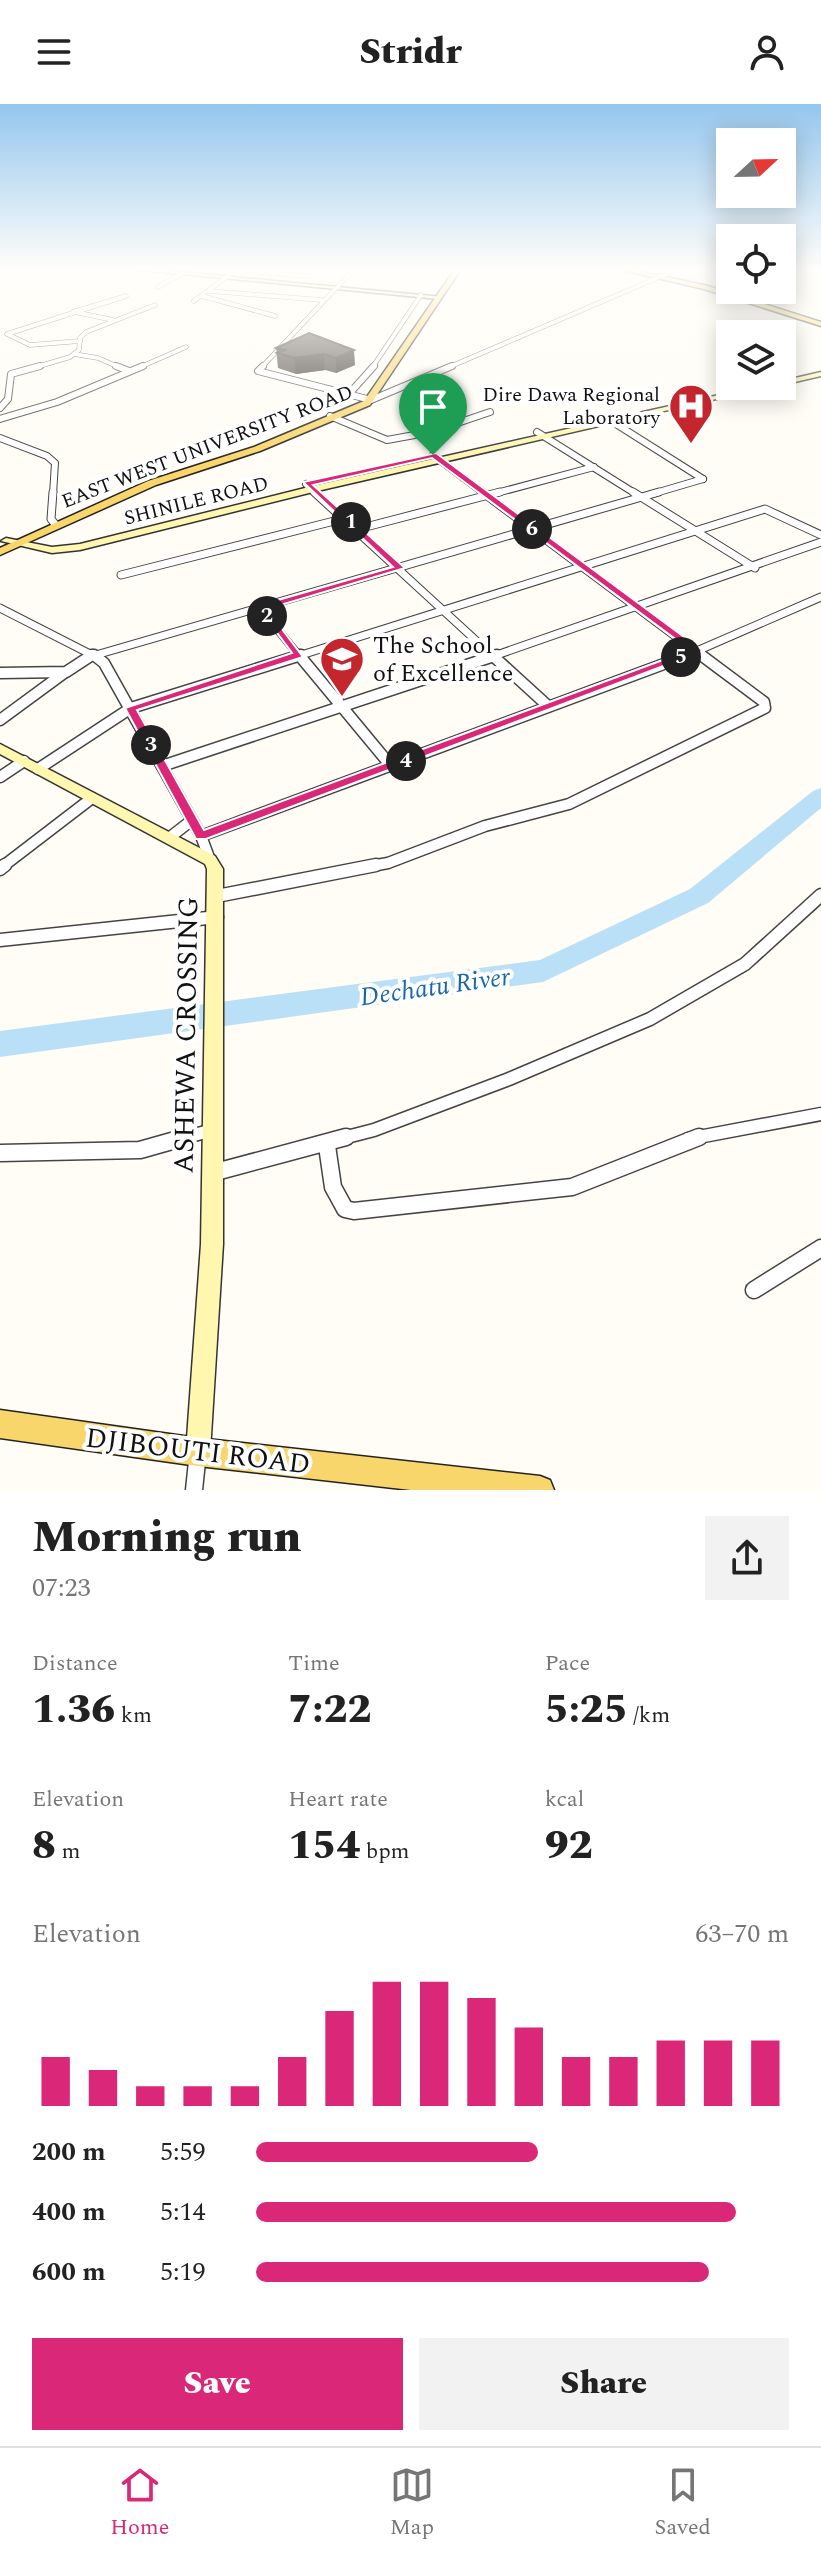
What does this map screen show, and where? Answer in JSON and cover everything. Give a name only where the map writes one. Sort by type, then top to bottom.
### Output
[{"type":"main road","name":"EAST WEST UNIVERSITY ROAD","points":[[0,552],[13,541],[135,486],[332,417],[367,399],[411,334]]},
{"type":"main road","name":"DJIBOUTI ROAD","points":[[0,1424],[198,1452],[540,1490]]},
{"type":"street","points":[[10,334],[30,345],[80,341]]},
{"type":"street","points":[[74,354],[85,334]]},
{"type":"street","points":[[290,334],[257,370],[367,399],[523,334]]},
{"type":"street","points":[[348,395],[362,383],[401,334]]},
{"type":"street","points":[[0,419],[57,402],[186,347]]},
{"type":"street","points":[[0,408],[8,399],[11,374],[74,354],[98,358],[129,371]]},
{"type":"street","points":[[796,378],[821,372]]},
{"type":"street","name":"SHINILE ROAD","points":[[13,541],[65,550],[310,487],[716,394]]},
{"type":"street","name":"SHINILE ROAD","points":[[608,419],[716,397]]},
{"type":"street","points":[[332,417],[387,440],[431,432],[490,412]]},
{"type":"street","points":[[0,720],[93,654],[400,568],[703,477],[608,419]]},
{"type":"street","points":[[541,434],[755,568]]},
{"type":"street","points":[[0,438],[47,456],[55,463],[53,522]]},
{"type":"street","points":[[0,446],[10,442]]},
{"type":"street","points":[[217,896],[388,863],[485,826],[569,804],[765,708],[764,702],[698,651],[436,458]]},
{"type":"street","points":[[358,529],[594,467]]},
{"type":"street","points":[[310,487],[548,706]]},
{"type":"street","points":[[0,777],[31,765],[131,708],[696,530],[769,509],[821,535]]},
{"type":"street","points":[[121,575],[346,518]]},
{"type":"street","points":[[162,766],[755,568],[821,542]]},
{"type":"street","points":[[201,836],[698,651],[821,597]]},
{"type":"street","points":[[0,608],[93,654],[108,668],[201,836],[210,860]]},
{"type":"street","points":[[260,608],[391,766]]},
{"type":"street","points":[[0,673],[66,672]]},
{"type":"street","points":[[0,748],[210,860]]},
{"type":"street","points":[[0,869],[92,798]]},
{"type":"street","points":[[169,838],[192,820]]},
{"type":"street","name":"ASHEWA CROSSING","points":[[198,1452],[212,1244],[218,879],[210,860]]},
{"type":"street","points":[[212,1173],[327,1146],[509,1079],[650,1019],[745,964],[818,901]]},
{"type":"street","points":[[0,940],[217,917]]},
{"type":"street","points":[[327,1146],[338,1199],[345,1209],[354,1211],[572,1187],[685,1140],[821,1114]]},
{"type":"street","points":[[0,1153],[140,1150],[213,1130]]},
{"type":"street","points":[[754,1290],[821,1248]]},
{"type":"street","points":[[194,1490],[198,1452]]},
{"type":"building","points":[[311,334],[354,350],[336,358],[324,354],[294,358],[277,353],[285,350],[276,348]]},
{"type":"waterway","name":"Dechatu River","points":[[0,1044],[543,971],[699,896],[821,796]]},
{"type":"place","name":"Dire Dawa Regional Laboratory","points":[[691,445]]},
{"type":"place","name":"The School of Excellence","points":[[342,698]]},
{"type":"route","points":[[433,455],[698,651],[201,836],[131,708],[299,654],[260,608],[400,568],[306,484],[433,455]]}]
